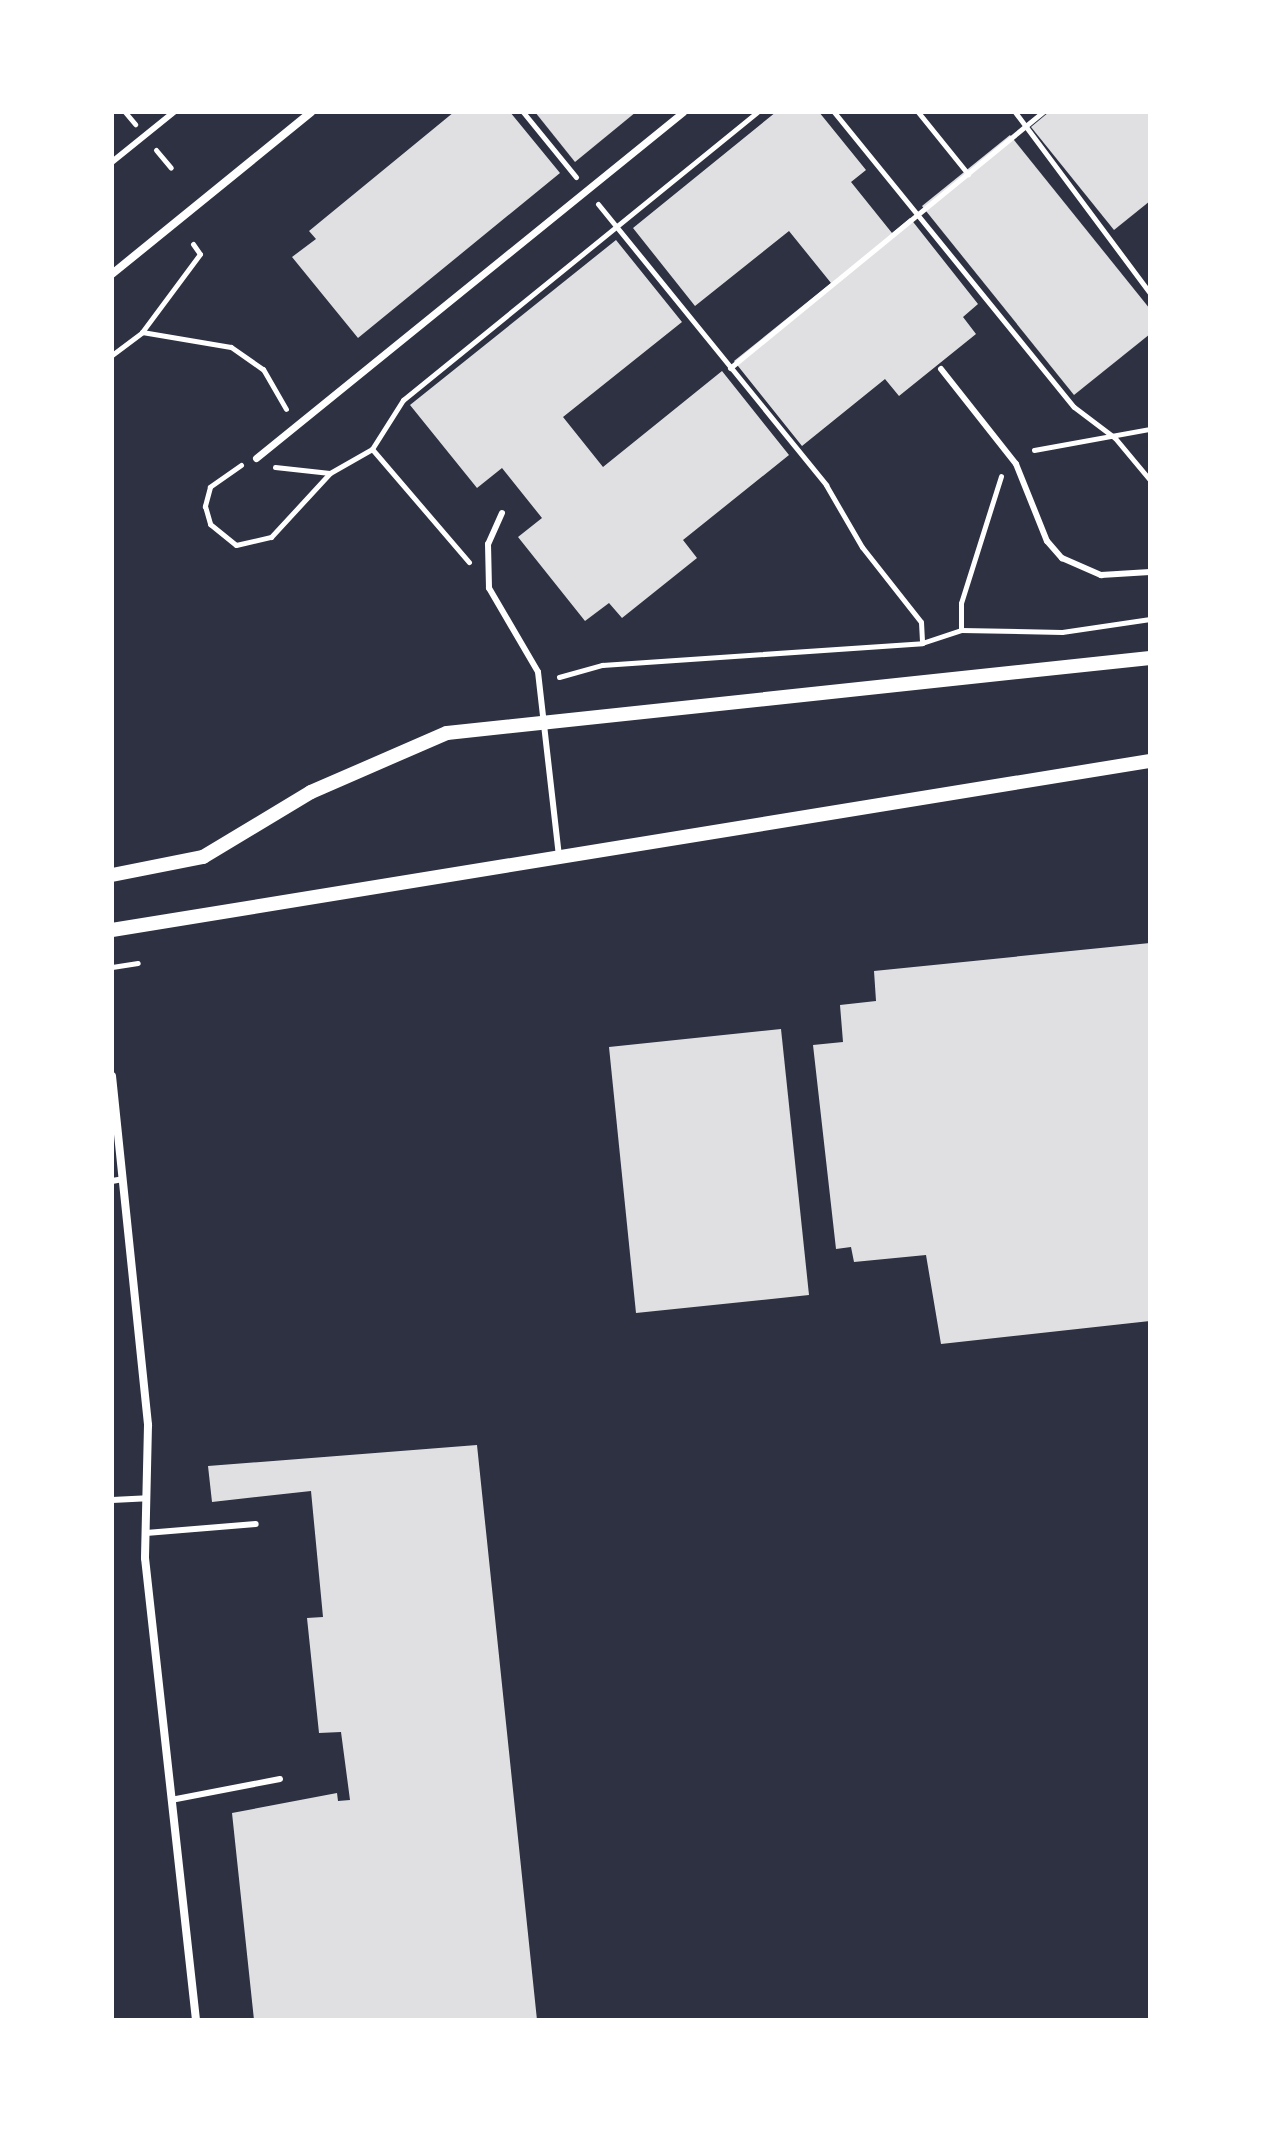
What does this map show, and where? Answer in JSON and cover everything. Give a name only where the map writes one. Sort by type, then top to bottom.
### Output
[{"type":"street","points":[[112,274],[311,112]]},
{"type":"street","points":[[256,458],[683,112]]},
{"type":"street","points":[[112,875],[203,857],[311,792],[447,733],[1150,658]]},
{"type":"street","points":[[112,930],[1150,761]]},
{"type":"street","points":[[112,1076],[148,1425],[146,1533],[171,1800],[196,2020]]},
{"type":"lane","points":[[112,162],[174,112]]},
{"type":"lane","points":[[941,369],[1016,464],[1047,541],[1062,558],[1101,575],[1150,572]]},
{"type":"lane","points":[[502,513],[485,564],[489,588],[538,672],[541,723],[559,855]]},
{"type":"lane","points":[[112,1181],[123,1179]]},
{"type":"lane","points":[[112,1500],[147,1498]]},
{"type":"lane","points":[[146,1533],[256,1524]]},
{"type":"lane","points":[[171,1800],[280,1779]]},
{"type":"path","points":[[125,112],[135,125]]},
{"type":"path","points":[[523,112],[826,485],[862,547],[921,622],[922,643]]},
{"type":"path","points":[[330,473],[286,472],[256,458],[225,471],[210,487],[205,506],[220,538],[236,545],[271,537],[330,473],[372,449],[403,400],[757,112]]},
{"type":"path","points":[[834,112],[1074,407],[1115,438],[1150,480]]},
{"type":"path","points":[[918,112],[968,174]]},
{"type":"path","points":[[1015,112],[1150,293]]},
{"type":"path","points":[[730,368],[1043,112]]},
{"type":"path","points":[[155,149],[171,168]]},
{"type":"path","points":[[112,355],[142,332],[200,254],[193,244]]},
{"type":"path","points":[[142,332],[213,341],[249,358],[276,385],[292,429]]},
{"type":"path","points":[[1034,450],[1115,438],[1150,429]]},
{"type":"path","points":[[372,449],[470,563],[485,564]]},
{"type":"path","points":[[961,630],[961,603],[1001,476]]},
{"type":"path","points":[[559,677],[602,665],[922,643],[961,630],[1062,632],[1150,619]]},
{"type":"path","points":[[112,967],[138,963]]},
{"type":"building","points":[[454,112],[510,112],[560,173],[358,338],[292,257],[316,239],[309,231]]},
{"type":"building","points":[[535,112],[636,112],[575,162]]},
{"type":"building","points":[[776,112],[819,112],[866,170],[851,182],[892,233],[910,218],[978,304],[963,317],[976,334],[899,396],[885,379],[802,446],[734,361],[831,283],[789,231],[695,306],[633,228]]},
{"type":"building","points":[[1049,112],[1150,112],[1150,201],[1114,230],[1031,127]]},
{"type":"building","points":[[1010,135],[1150,309],[1150,334],[1074,395],[922,206]]},
{"type":"building","points":[[616,240],[682,322],[563,417],[603,467],[722,371],[789,455],[683,540],[697,558],[622,618],[609,603],[585,621],[518,537],[542,518],[502,468],[477,488],[410,405]]},
{"type":"building","points":[[1150,943],[1150,1321],[941,1344],[926,1255],[854,1262],[851,1247],[836,1249],[813,1045],[843,1042],[840,1005],[876,1001],[874,971]]},
{"type":"building","points":[[781,1029],[809,1295],[636,1313],[609,1047]]},
{"type":"building","points":[[477,1445],[537,2020],[254,2020],[232,1813],[337,1793],[338,1801],[350,1800],[341,1732],[319,1733],[307,1618],[323,1617],[311,1491],[212,1502],[208,1466]]}]
